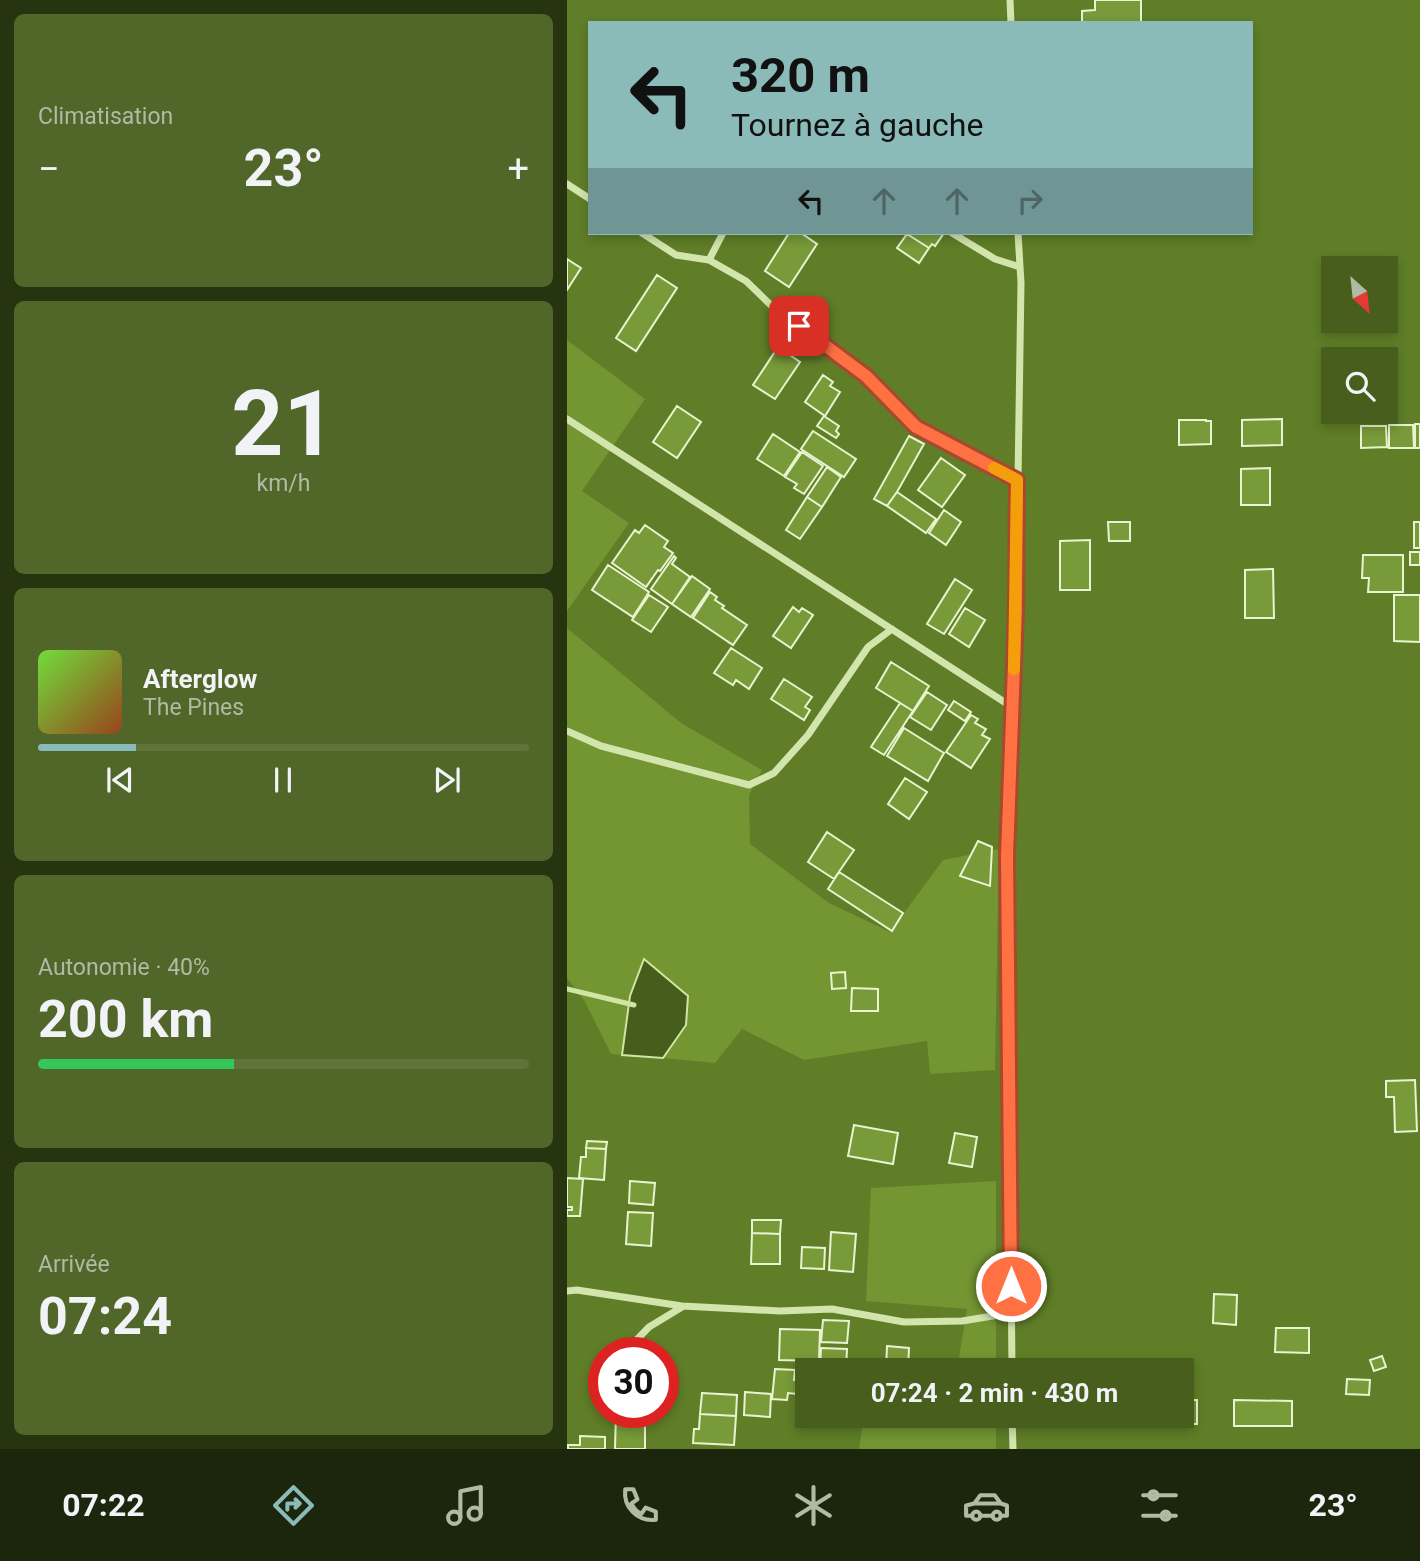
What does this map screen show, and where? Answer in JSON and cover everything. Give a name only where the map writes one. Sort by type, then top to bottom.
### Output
[{"type":"street","points":[[1010,0],[1011,21]]},
{"type":"street","points":[[567,184],[588,198]]},
{"type":"street","points":[[645,235],[676,255],[709,260],[747,281],[780,314],[817,338],[866,376],[916,427],[1017,480]]},
{"type":"street","points":[[709,260],[722,235]]},
{"type":"street","points":[[955,235],[995,259],[1020,267]]},
{"type":"street","points":[[1012,1358],[1007,856],[1016,610],[1018,235]]},
{"type":"street","points":[[567,419],[1012,706]]},
{"type":"street","points":[[567,731],[601,746],[749,785],[774,773],[808,735],[868,646],[892,629]]},
{"type":"street","points":[[567,1291],[577,1290],[682,1306],[780,1311],[832,1309],[904,1322],[962,1321],[1011,1313]]},
{"type":"street","points":[[639,1337],[649,1327],[682,1306]]},
{"type":"street","points":[[1013,1428],[1013,1449]]},
{"type":"shaded area","points":[[567,340],[645,399],[582,491],[629,523],[567,611]]},
{"type":"shaded area","points":[[567,628],[681,723],[762,770],[749,795],[750,844],[829,903],[890,932],[943,860],[999,849],[995,1070],[930,1074],[927,1041],[804,1060],[742,1029],[715,1063],[663,1058],[686,1025],[630,996],[622,1055],[611,1054],[584,1000],[567,978]]},
{"type":"shaded area","points":[[644,959],[688,996],[686,1025],[663,1058],[622,1055],[630,996]]},
{"type":"shaded area","points":[[996,1181],[996,1358],[959,1358],[967,1309],[866,1301],[871,1188]]},
{"type":"shaded area","points":[[862,1428],[996,1428],[996,1449],[859,1449]]},
{"type":"building","points":[[1095,0],[1141,0],[1141,21],[1082,21],[1082,11],[1095,10]]},
{"type":"building","points":[[788,235],[804,235],[817,244],[789,287],[765,271]]},
{"type":"building","points":[[909,235],[929,248],[919,263],[897,248]]},
{"type":"building","points":[[909,235],[943,235],[935,246],[932,244],[929,248]]},
{"type":"building","points":[[567,259],[581,268],[567,290]]},
{"type":"building","points":[[657,275],[677,288],[636,351],[616,338]]},
{"type":"building","points":[[778,347],[800,362],[775,399],[753,385]]},
{"type":"building","points":[[823,375],[833,382],[830,386],[840,392],[825,416],[805,402]]},
{"type":"building","points":[[677,406],[701,422],[677,458],[653,442]]},
{"type":"building","points":[[824,416],[839,426],[836,438],[817,426]]},
{"type":"building","points":[[1282,419],[1282,445],[1242,446],[1242,420]]},
{"type":"building","points":[[1179,420],[1211,421],[1211,444],[1179,445]]},
{"type":"building","points":[[1415,424],[1420,424],[1420,448],[1415,448]]},
{"type":"building","points":[[1389,425],[1413,425],[1414,448],[1389,448]]},
{"type":"building","points":[[1361,426],[1386,426],[1387,447],[1361,448]]},
{"type":"building","points":[[813,431],[856,459],[844,477],[801,449]]},
{"type":"building","points":[[773,434],[800,452],[784,476],[757,459]]},
{"type":"building","points":[[909,436],[924,444],[887,506],[874,499]]},
{"type":"building","points":[[802,452],[823,466],[804,494],[794,488],[797,484],[785,477]]},
{"type":"building","points":[[941,458],[965,475],[942,507],[918,490]]},
{"type":"building","points":[[827,467],[841,477],[822,507],[807,497]]},
{"type":"building","points":[[1270,468],[1270,505],[1241,505],[1241,469]]},
{"type":"building","points":[[897,492],[936,519],[926,533],[887,506]]},
{"type":"building","points":[[807,497],[822,507],[800,539],[786,530]]},
{"type":"building","points":[[944,510],[961,522],[946,545],[929,533]]},
{"type":"building","points":[[1108,522],[1130,522],[1130,541],[1109,541]]},
{"type":"building","points":[[1414,522],[1420,522],[1420,548],[1414,548]]},
{"type":"building","points":[[645,525],[668,541],[664,547],[673,553],[646,587],[612,563],[635,530],[639,533]]},
{"type":"building","points":[[1090,540],[1090,590],[1060,590],[1060,541]]},
{"type":"building","points":[[1410,552],[1420,552],[1420,565],[1410,565]]},
{"type":"building","points":[[1363,555],[1403,555],[1403,592],[1368,592],[1369,578],[1362,578]]},
{"type":"building","points":[[674,556],[676,558],[672,564],[690,577],[672,604],[651,589]]},
{"type":"building","points":[[608,565],[649,592],[633,617],[592,590]]},
{"type":"building","points":[[1273,569],[1274,618],[1245,618],[1245,570]]},
{"type":"building","points":[[692,576],[710,589],[691,617],[672,604]]},
{"type":"building","points":[[955,579],[972,590],[944,634],[927,624]]},
{"type":"building","points":[[710,592],[717,597],[715,600],[724,606],[722,608],[747,625],[733,645],[693,618]]},
{"type":"building","points":[[649,595],[668,607],[651,632],[632,620]]},
{"type":"building","points":[[1394,595],[1420,595],[1420,642],[1394,641]]},
{"type":"building","points":[[793,607],[799,612],[802,608],[813,615],[791,648],[773,636]]},
{"type":"building","points":[[965,608],[985,620],[969,647],[949,634]]},
{"type":"building","points":[[731,648],[762,668],[749,689],[736,680],[733,685],[714,673]]},
{"type":"building","points":[[891,662],[929,686],[913,711],[876,688]]},
{"type":"building","points":[[784,679],[812,697],[805,707],[810,710],[804,720],[771,699]]},
{"type":"building","points":[[927,692],[947,705],[931,730],[910,717]]},
{"type":"building","points":[[954,701],[971,712],[965,721],[948,710]]},
{"type":"building","points":[[900,703],[913,711],[884,755],[871,747]]},
{"type":"building","points":[[971,715],[978,719],[975,723],[986,729],[982,735],[990,739],[971,768],[946,752]]},
{"type":"building","points":[[904,728],[944,753],[928,781],[887,756]]},
{"type":"building","points":[[905,778],[927,792],[909,819],[888,804]]},
{"type":"building","points":[[827,832],[854,850],[834,879],[808,862]]},
{"type":"building","points":[[978,841],[992,847],[990,886],[960,876]]},
{"type":"building","points":[[839,872],[903,913],[892,931],[828,889]]},
{"type":"building","points":[[845,972],[846,988],[832,989],[831,973]]},
{"type":"building","points":[[852,988],[878,989],[878,1011],[851,1011]]},
{"type":"building","points":[[1415,1080],[1417,1131],[1395,1132],[1394,1097],[1386,1097],[1386,1081]]},
{"type":"building","points":[[854,1125],[898,1133],[893,1164],[848,1156]]},
{"type":"building","points":[[955,1133],[977,1137],[972,1167],[949,1163]]},
{"type":"building","points":[[587,1141],[607,1142],[606,1149],[586,1148]]},
{"type":"building","points":[[586,1148],[606,1149],[604,1180],[579,1178],[581,1157],[586,1157]]},
{"type":"building","points":[[567,1178],[583,1179],[580,1216],[567,1216],[567,1210],[572,1210],[572,1207],[567,1207]]},
{"type":"building","points":[[630,1181],[655,1183],[653,1205],[629,1203]]},
{"type":"building","points":[[628,1212],[653,1213],[651,1246],[626,1244]]},
{"type":"building","points":[[752,1220],[781,1220],[780,1234],[752,1233]]},
{"type":"building","points":[[831,1232],[856,1234],[853,1272],[829,1270]]},
{"type":"building","points":[[752,1233],[780,1234],[780,1264],[751,1264]]},
{"type":"building","points":[[802,1247],[825,1248],[824,1269],[801,1268]]},
{"type":"building","points":[[1214,1294],[1237,1295],[1236,1325],[1213,1323]]},
{"type":"building","points":[[823,1320],[849,1321],[847,1343],[821,1342]]},
{"type":"building","points":[[1276,1328],[1309,1328],[1309,1353],[1275,1352]]},
{"type":"building","points":[[780,1329],[820,1330],[819,1358],[779,1360]]},
{"type":"building","points":[[887,1346],[909,1348],[909,1358],[886,1358]]},
{"type":"building","points":[[821,1348],[847,1349],[847,1358],[821,1358]]},
{"type":"building","points":[[1382,1356],[1386,1367],[1374,1371],[1370,1360]]},
{"type":"building","points":[[775,1369],[795,1370],[795,1394],[788,1393],[787,1400],[772,1399]]},
{"type":"building","points":[[1347,1379],[1370,1380],[1369,1395],[1346,1394]]},
{"type":"building","points":[[745,1392],[771,1394],[770,1417],[744,1415]]},
{"type":"building","points":[[702,1393],[737,1395],[736,1416],[700,1414]]},
{"type":"building","points":[[1194,1400],[1197,1400],[1197,1424],[1194,1424]]},
{"type":"building","points":[[1234,1400],[1292,1401],[1292,1426],[1234,1426]]},
{"type":"building","points":[[700,1414],[736,1416],[734,1445],[693,1443],[694,1429],[699,1429]]},
{"type":"building","points":[[616,1428],[645,1428],[645,1449],[615,1449]]},
{"type":"building","points":[[580,1436],[605,1437],[605,1449],[568,1449],[568,1445],[580,1445]]},
{"type":"waterway","points":[[567,989],[634,1005]]},
{"type":"slow traffic","points":[[994,468],[1017,480],[1014,669]]},
{"type":"route","points":[[799,326],[866,376],[916,427],[1017,480],[1016,610],[1007,856],[1011,1286]]}]
